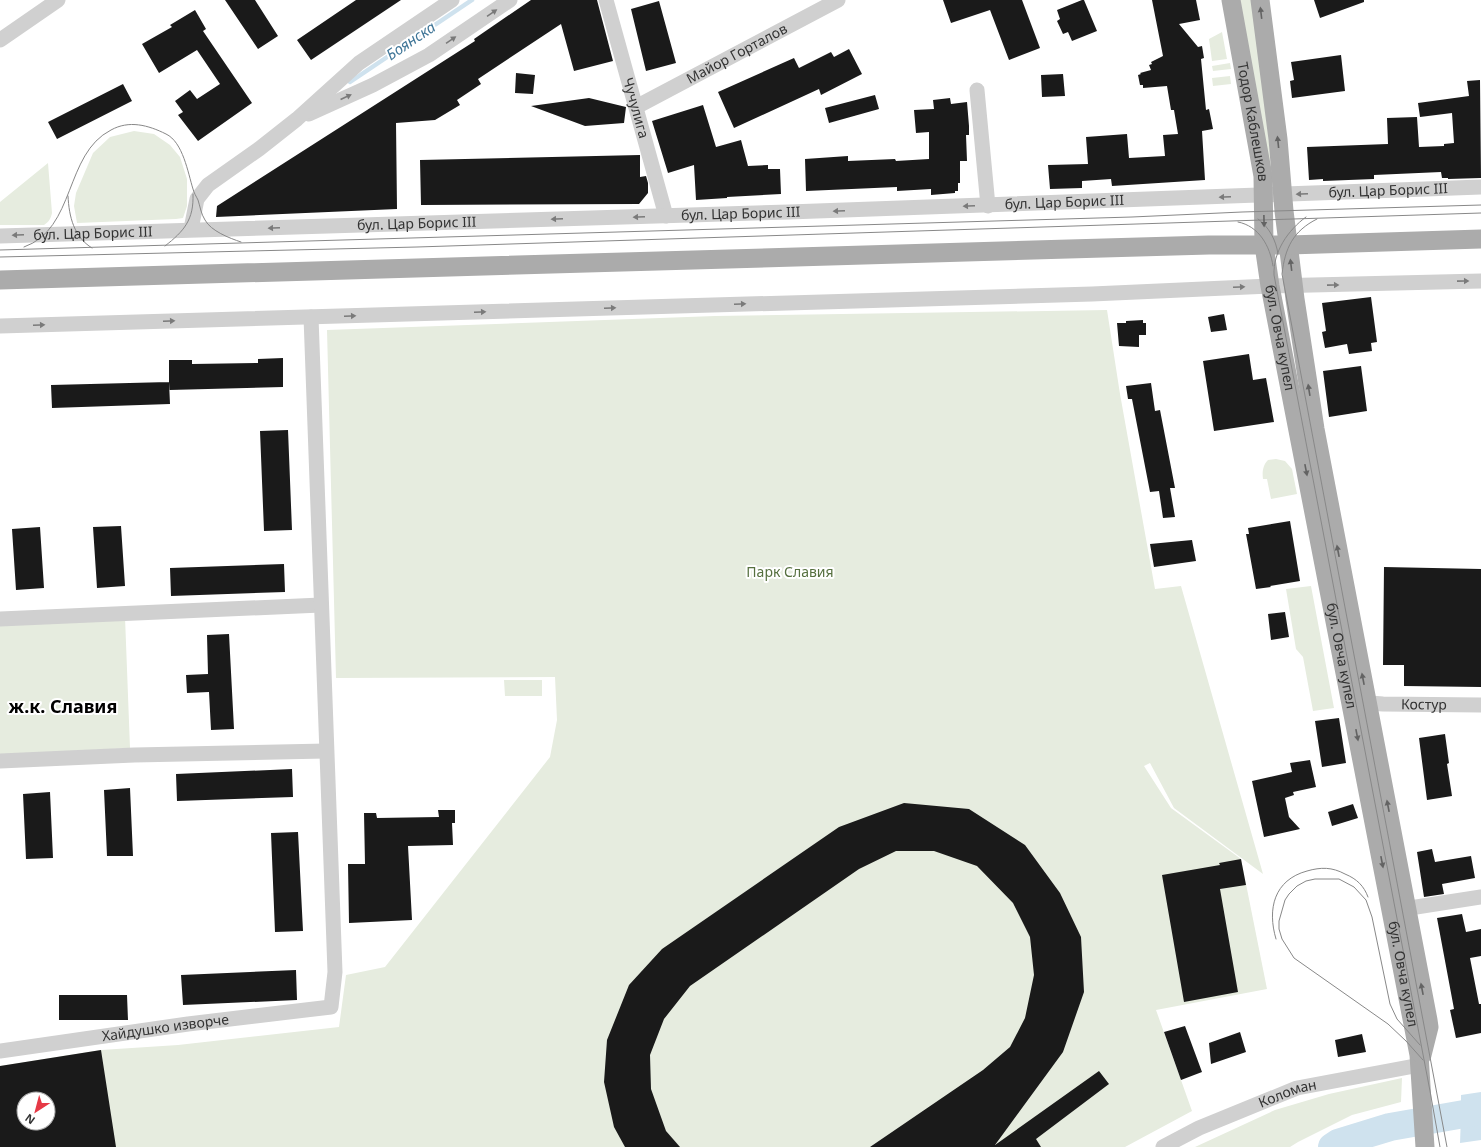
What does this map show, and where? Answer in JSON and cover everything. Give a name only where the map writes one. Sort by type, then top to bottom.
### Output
[{"type":"main road","name":"Тодор Каблешков","points":[[1231,0],[1263,176],[1264,245]]},
{"type":"main road","name":"Тодор Каблешков","points":[[1260,0],[1278,139],[1288,245]]},
{"type":"main road","points":[[0,280],[1209,245],[1288,245],[1481,239]]},
{"type":"main road","name":"бул. Овча купел","points":[[1264,245],[1270,286],[1359,702],[1399,910],[1420,1065],[1425,1147]]},
{"type":"main road","name":"бул. Овча купел","points":[[1288,245],[1315,429],[1359,702]]},
{"type":"street","points":[[0,40],[58,0]]},
{"type":"street","points":[[191,229],[197,199],[208,185],[298,120],[358,63],[452,0]]},
{"type":"street","points":[[298,120],[373,85],[429,55],[510,0]]},
{"type":"street","name":"Чучулига","points":[[606,0],[666,216]]},
{"type":"street","name":"Майор Горталов","points":[[636,107],[838,0]]},
{"type":"street","points":[[977,90],[988,206]]},
{"type":"street","name":"бул. Цар Борис III","points":[[0,236],[988,206],[1481,187]]},
{"type":"street","points":[[0,326],[1084,294],[1270,286],[1481,281]]},
{"type":"street","points":[[0,761],[134,755],[326,751],[311,317]]},
{"type":"street","points":[[0,619],[321,605]]},
{"type":"street","name":"Костур","points":[[1359,702],[1383,704],[1481,705]]},
{"type":"street","name":"Хайдушко изворче","points":[[0,1051],[188,1024],[331,1007],[335,972],[326,751]]},
{"type":"street","points":[[1399,910],[1481,897]]},
{"type":"street","name":"Коломан","points":[[1163,1147],[1199,1128],[1298,1088],[1420,1065]]},
{"type":"green space","points":[[1240,0],[1251,0],[1256,22],[1265,89],[1272,180]]},
{"type":"green space","points":[[1222,32],[1227,59],[1212,61],[1209,39]]},
{"type":"green space","points":[[1230,63],[1231,69],[1213,71],[1212,66]]},
{"type":"green space","points":[[1230,76],[1231,84],[1213,86],[1212,78]]},
{"type":"green space","points":[[134,131],[154,134],[170,145],[180,157],[187,179],[187,206],[183,218],[77,223],[74,206],[76,193],[93,153],[110,137]]},
{"type":"green space","points":[[48,163],[52,213],[48,221],[44,225],[0,225],[0,202]]},
{"type":"green space","name":"Парк Славия","points":[[1107,310],[1120,394],[1155,589],[1181,586],[1263,874],[1174,808],[1150,763],[1144,766],[1171,808],[1241,859],[1267,989],[1156,1010],[1192,1111],[1125,1147],[0,1147],[0,1066],[101,1050],[178,1045],[339,1027],[346,975],[385,967],[550,757],[557,720],[555,677],[336,678],[327,330],[715,316]]},
{"type":"green space","points":[[1276,459],[1285,461],[1292,469],[1297,494],[1271,499],[1267,479],[1263,479],[1263,471],[1268,460]]},
{"type":"green space","points":[[1311,586],[1334,708],[1313,711],[1303,657],[1296,649],[1286,589]]},
{"type":"green space","points":[[125,617],[130,748],[0,755],[0,624]]},
{"type":"green space","points":[[504,680],[542,680],[542,696],[505,696]]},
{"type":"green space","points":[[1402,1078],[1401,1102],[1352,1115],[1290,1147],[1195,1147],[1275,1110],[1329,1094]]},
{"type":"water","points":[[1481,1092],[1481,1140],[1460,1143],[1461,1095]]},
{"type":"pier","points":[[1461,1093],[1460,1145],[1458,1143],[1459,1095]]},
{"type":"building","points":[[225,0],[255,0],[278,36],[258,49]]},
{"type":"building","points":[[356,0],[401,0],[311,60],[297,40]]},
{"type":"building","points":[[531,0],[597,0],[613,61],[574,71],[561,24],[478,79],[481,84],[457,100],[460,105],[435,120],[396,123],[397,209],[216,217],[217,206],[475,41],[474,39]]},
{"type":"building","points":[[943,0],[1022,0],[1040,48],[1009,60],[990,10],[951,23]]},
{"type":"building","points":[[1084,0],[1097,31],[1072,41],[1068,32],[1063,34],[1057,21],[1060,19],[1057,10]]},
{"type":"building","points":[[1152,0],[1196,0],[1200,20],[1179,24],[1198,47],[1202,46],[1204,58],[1201,59],[1206,110],[1209,109],[1213,129],[1202,131],[1205,180],[1112,186],[1111,179],[1082,181],[1082,188],[1050,189],[1048,165],[1088,164],[1086,137],[1127,134],[1129,158],[1165,156],[1163,135],[1178,134],[1174,110],[1171,110],[1167,86],[1143,88],[1143,85],[1140,85],[1138,75],[1151,70],[1149,65],[1152,64],[1151,62],[1163,56]]},
{"type":"building","points":[[1314,0],[1364,0],[1364,2],[1320,18]]},
{"type":"building","points":[[659,1],[676,63],[646,71],[631,9]]},
{"type":"building","points":[[195,10],[206,29],[203,31],[252,103],[198,141],[178,115],[183,112],[175,101],[190,90],[197,99],[220,84],[197,50],[159,73],[142,44],[172,27],[170,25]]},
{"type":"building","points":[[849,49],[862,74],[821,95],[819,89],[734,128],[718,92],[794,58],[799,68],[831,52],[834,57]]},
{"type":"building","points":[[1341,55],[1345,91],[1292,98],[1290,81],[1294,80],[1291,62]]},
{"type":"building","points":[[516,73],[535,75],[533,94],[515,93]]},
{"type":"building","points":[[1063,74],[1065,96],[1042,97],[1041,75]]},
{"type":"building","points":[[1480,80],[1481,178],[1448,179],[1442,178],[1441,172],[1374,175],[1374,179],[1323,181],[1323,179],[1309,180],[1307,147],[1388,144],[1387,118],[1417,117],[1419,147],[1444,146],[1444,144],[1454,143],[1452,113],[1420,117],[1418,103],[1469,96],[1467,81]]},
{"type":"building","points":[[123,84],[132,101],[57,139],[48,122]]},
{"type":"building","points":[[875,95],[879,109],[829,123],[825,108]]},
{"type":"building","points":[[589,98],[626,107],[624,123],[585,126],[531,106]]},
{"type":"building","points":[[950,98],[951,104],[967,102],[969,126],[969,135],[966,135],[967,161],[960,161],[960,183],[958,183],[958,191],[955,191],[955,193],[931,195],[931,189],[897,191],[897,187],[806,191],[805,159],[848,156],[848,161],[929,159],[929,132],[916,133],[914,110],[934,109],[933,100]]},
{"type":"building","points":[[703,105],[716,147],[741,140],[748,166],[768,165],[768,169],[780,169],[781,194],[696,200],[694,165],[668,173],[652,121]]},
{"type":"building","points":[[640,155],[640,177],[646,176],[648,193],[639,204],[421,205],[420,160]]},
{"type":"building","points":[[1371,297],[1377,342],[1371,343],[1372,351],[1349,354],[1347,344],[1325,348],[1322,332],[1326,331],[1322,303]]},
{"type":"building","points":[[1224,314],[1227,330],[1211,332],[1208,317]]},
{"type":"building","points":[[1143,320],[1143,323],[1146,323],[1146,335],[1139,335],[1139,347],[1119,346],[1117,323]]},
{"type":"building","points":[[1249,354],[1253,380],[1266,378],[1274,422],[1214,431],[1203,361]]},
{"type":"building","points":[[283,358],[283,387],[169,390],[169,360],[192,360],[192,364],[258,363],[258,359]]},
{"type":"building","points":[[1361,366],[1367,411],[1329,417],[1323,371]]},
{"type":"building","points":[[169,382],[170,404],[52,408],[51,385]]},
{"type":"building","points":[[1151,383],[1155,411],[1160,410],[1175,488],[1170,488],[1175,517],[1163,518],[1159,491],[1150,492],[1132,399],[1128,399],[1126,386]]},
{"type":"building","points":[[288,430],[292,530],[264,531],[260,431]]},
{"type":"building","points":[[1290,521],[1300,581],[1256,589],[1246,534],[1249,534],[1248,528]]},
{"type":"building","points":[[121,526],[125,586],[97,588],[93,527]]},
{"type":"building","points":[[40,527],[44,588],[16,590],[12,529]]},
{"type":"building","points":[[1192,540],[1196,561],[1154,567],[1150,544]]},
{"type":"building","points":[[284,564],[285,592],[171,596],[170,568]]},
{"type":"building","points":[[1384,567],[1481,569],[1481,687],[1404,686],[1404,665],[1383,665]]},
{"type":"building","points":[[1285,612],[1289,637],[1271,640],[1268,614]]},
{"type":"building","points":[[229,634],[234,729],[211,730],[209,692],[187,693],[186,675],[208,674],[207,635]]},
{"type":"building","points":[[1339,718],[1346,763],[1322,767],[1315,721]]},
{"type":"building","points":[[1445,734],[1449,763],[1447,764],[1452,796],[1427,800],[1419,738]]},
{"type":"building","points":[[1310,760],[1316,787],[1293,792],[1294,795],[1285,798],[1289,817],[1300,829],[1264,837],[1252,781],[1292,772],[1290,763]]},
{"type":"building","points":[[292,769],[293,797],[177,801],[176,774]]},
{"type":"building","points":[[130,788],[133,856],[107,856],[104,790]]},
{"type":"building","points":[[50,792],[53,858],[26,859],[23,794]]},
{"type":"building","points":[[904,803],[969,809],[1025,845],[1060,893],[1081,937],[1084,992],[1063,1052],[995,1145],[1099,1071],[1109,1084],[1036,1139],[1041,1147],[870,1147],[983,1070],[1010,1047],[1025,1018],[1034,975],[1030,937],[1013,903],[977,866],[934,851],[896,851],[859,869],[690,986],[664,1019],[650,1055],[651,1089],[666,1131],[680,1147],[625,1147],[614,1127],[604,1082],[607,1040],[629,985],[662,949],[839,827]]},
{"type":"building","points":[[1353,804],[1358,818],[1332,826],[1328,812]]},
{"type":"building","points":[[438,810],[455,810],[455,823],[452,823],[453,845],[408,846],[412,920],[349,923],[348,864],[365,864],[364,813],[376,813],[377,818],[439,817]]},
{"type":"building","points":[[298,832],[303,931],[275,932],[271,833]]},
{"type":"building","points":[[1432,849],[1435,862],[1471,856],[1475,878],[1442,884],[1444,894],[1424,897],[1417,852]]},
{"type":"building","points":[[1241,859],[1246,885],[1220,889],[1238,992],[1184,1002],[1162,875],[1220,865],[1219,863]]},
{"type":"building","points":[[1462,914],[1466,932],[1481,929],[1481,956],[1470,958],[1479,1004],[1481,1004],[1481,1033],[1456,1038],[1450,1010],[1454,1009],[1437,918]]},
{"type":"building","points":[[296,970],[297,1000],[183,1005],[181,975]]},
{"type":"building","points":[[59,995],[127,995],[128,1020],[59,1020]]},
{"type":"building","points":[[1185,1026],[1202,1072],[1181,1080],[1164,1032]]},
{"type":"building","points":[[1240,1032],[1246,1052],[1211,1064],[1209,1043]]},
{"type":"building","points":[[1362,1034],[1366,1052],[1338,1057],[1335,1040]]},
{"type":"building","points":[[101,1050],[116,1147],[0,1147],[0,1066]]},
{"type":"waterway","name":"Боянска","points":[[350,82],[472,0]]},
{"type":"waterway","points":[[1332,1147],[1338,1143],[1390,1127],[1481,1111]]},
{"type":"tram line","points":[[24,247],[41,238],[53,224],[62,208],[85,156],[96,141],[111,130],[132,124],[152,128],[172,138],[177,144],[184,158],[193,190],[205,220],[211,228],[241,242]]},
{"type":"tram line","points":[[165,246],[178,235],[190,218],[193,194]]},
{"type":"tram line","points":[[68,196],[71,219],[74,226],[81,238],[92,248]]},
{"type":"tram line","points":[[0,250],[1132,217],[1242,212],[1481,205]]},
{"type":"tram line","points":[[0,257],[417,247],[1481,213]]},
{"type":"tram line","points":[[1306,217],[1293,228],[1283,242],[1276,258],[1274,275],[1440,1147]]},
{"type":"tram line","points":[[1258,219],[1271,234],[1276,244],[1278,254]]},
{"type":"tram line","points":[[1317,219],[1302,229],[1292,241],[1285,256],[1282,274],[1447,1147]]},
{"type":"tram line","points":[[1238,222],[1245,224],[1258,232],[1266,244],[1273,266]]},
{"type":"tram line","points":[[1276,939],[1272,917],[1276,897],[1280,889],[1287,881],[1296,875],[1317,869],[1326,868],[1336,870],[1349,876],[1362,886],[1368,897]]},
{"type":"tram line","points":[[1420,1045],[1397,1019],[1390,1004],[1372,917],[1366,900],[1354,887],[1339,879],[1315,879],[1306,881],[1297,886],[1285,900],[1279,921],[1279,929],[1282,939],[1294,958],[1388,1024],[1423,1060]]},
{"type":"district","name":"ж.к. Славия","points":[[63,707]]}]
